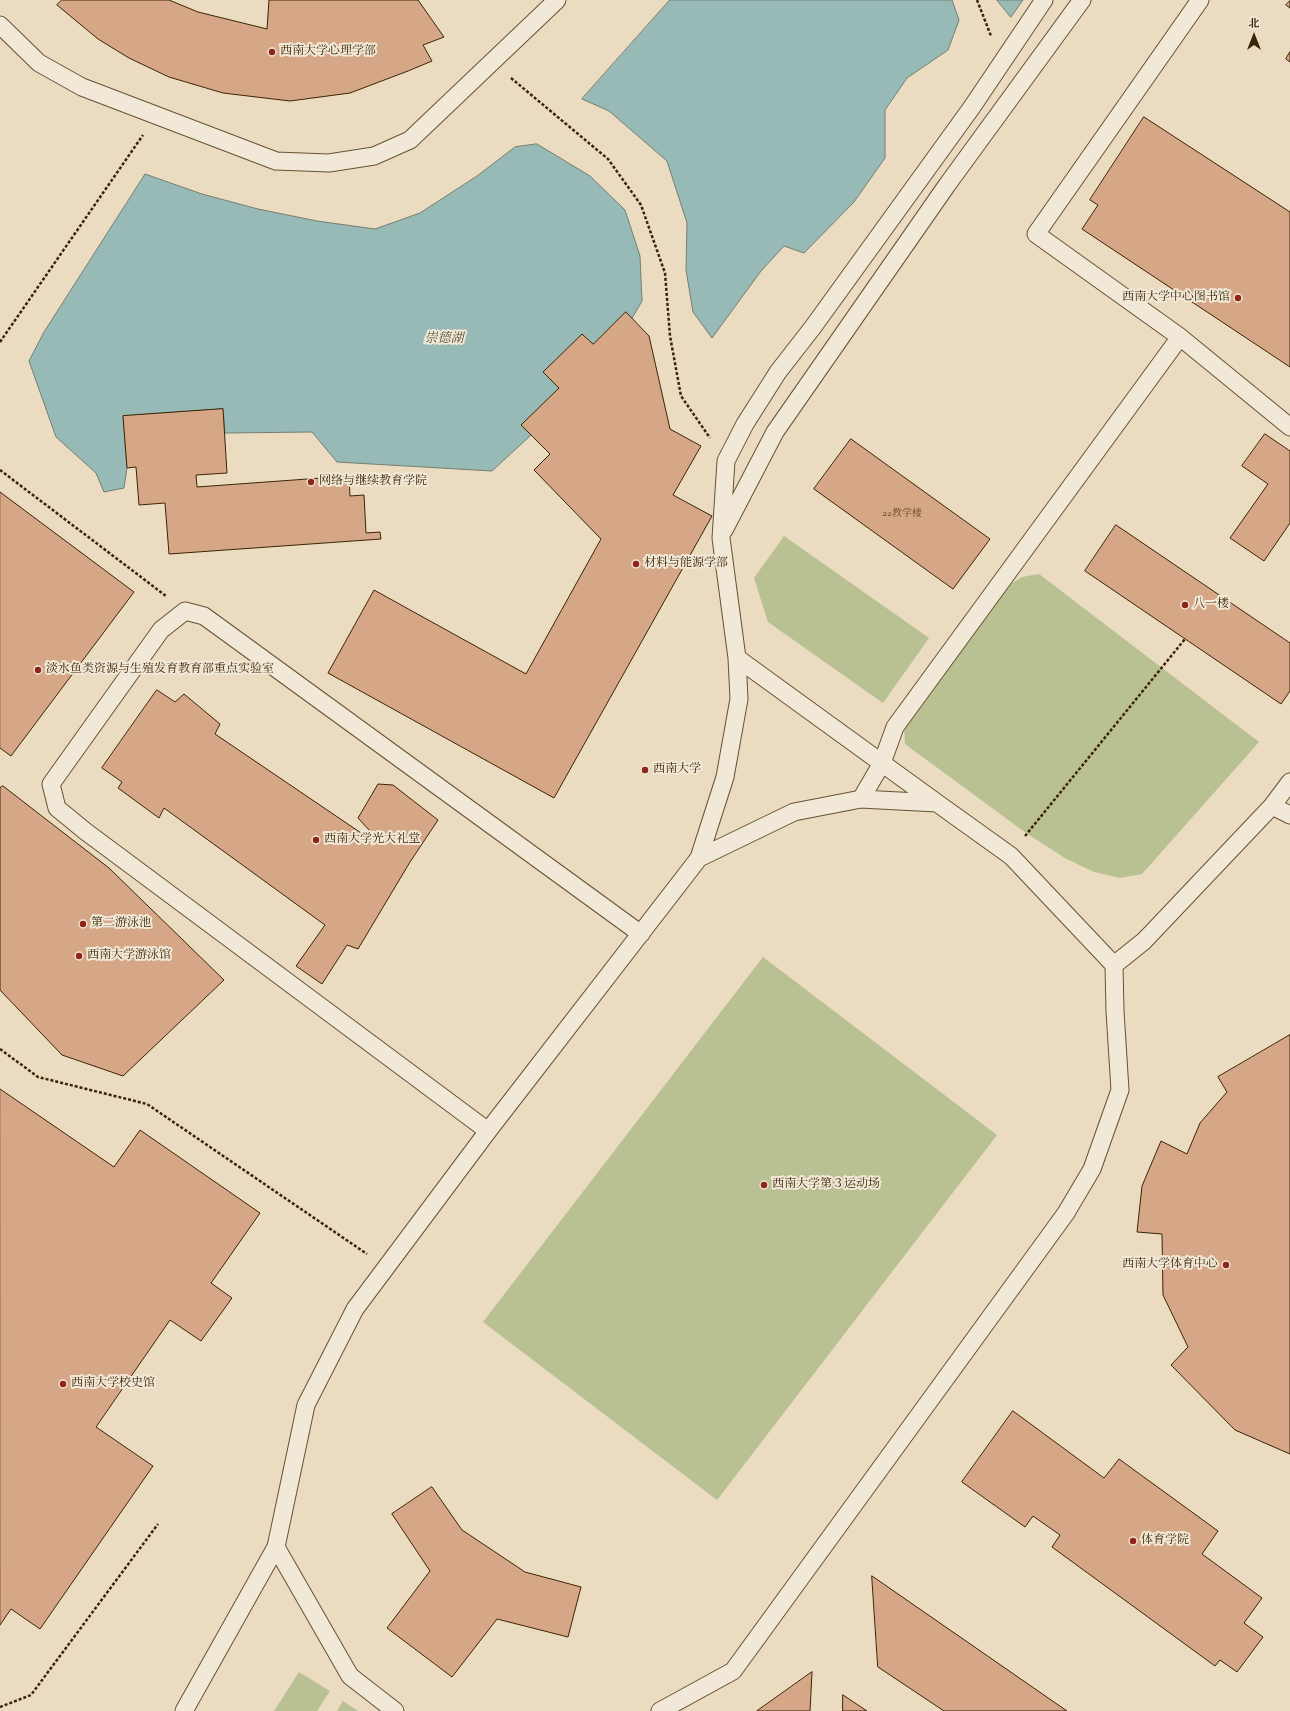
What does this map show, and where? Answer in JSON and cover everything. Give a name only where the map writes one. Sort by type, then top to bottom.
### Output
[{"type":"lane","points":[[0,25],[38,63],[82,87],[276,161],[329,163],[374,156],[410,140],[557,0]]},
{"type":"lane","points":[[184,1711],[276,1547],[306,1405],[354,1308],[699,858],[725,777],[739,699],[737,658],[721,538],[726,461],[744,424],[778,372],[958,127],[1044,0]]},
{"type":"lane","points":[[721,538],[775,432],[947,186],[1082,0]]},
{"type":"lane","points":[[1200,0],[1036,234],[1180,338],[1290,428]]},
{"type":"lane","points":[[861,800],[882,763],[895,727],[1180,338]]},
{"type":"lane","points":[[488,1132],[85,831],[57,808],[50,784],[161,630],[185,611],[204,616],[641,934]]},
{"type":"lane","points":[[660,1711],[733,1671],[1066,1213],[1092,1169],[1120,1090],[1114,965],[1010,856],[737,658]]},
{"type":"lane","points":[[1114,965],[1144,941],[1272,806],[1290,782]]},
{"type":"lane","points":[[699,858],[794,812],[861,800],[937,803]]},
{"type":"lane","points":[[1272,806],[1290,815]]},
{"type":"lane","points":[[276,1547],[350,1676],[395,1711]]},
{"type":"path","points":[[977,0],[1002,62]]},
{"type":"path","points":[[492,62],[608,160],[642,205],[665,273],[670,336],[681,396],[726,461]]},
{"type":"path","points":[[0,342],[157,115]]},
{"type":"path","points":[[0,470],[185,611]]},
{"type":"path","points":[[1010,856],[1031,827],[1185,639]]},
{"type":"path","points":[[0,1049],[38,1077],[147,1104],[386,1266]]},
{"type":"path","points":[[0,1707],[31,1695],[158,1524]]},
{"type":"green space","points":[[784,536],[929,638],[883,703],[768,622],[754,578]]},
{"type":"green space","points":[[1039,574],[1259,742],[1142,874],[1120,878],[1094,872],[1065,858],[1026,833],[905,744],[904,727],[1008,586],[1022,577]]},
{"type":"green space","points":[[763,957],[997,1135],[717,1500],[483,1322]]},
{"type":"green space","points":[[299,1672],[330,1691],[317,1711],[274,1711]]},
{"type":"green space","points":[[343,1701],[358,1711],[337,1711]]},
{"type":"water","points":[[670,0],[952,0],[959,20],[948,50],[907,78],[885,110],[885,158],[854,202],[804,253],[784,246],[761,271],[712,338],[693,312],[686,270],[687,223],[667,161],[609,111],[582,99]]},
{"type":"water","points":[[997,0],[1023,0],[1011,17]]},
{"type":"water","name":"崇德湖","points":[[537,144],[590,176],[625,210],[640,256],[642,301],[616,346],[569,400],[492,471],[337,462],[312,432],[225,433],[223,409],[123,416],[127,468],[124,488],[104,492],[96,473],[56,437],[29,361],[44,332],[145,174],[202,194],[258,209],[317,221],[375,229],[420,213],[477,176],[515,147]]},
{"type":"building","name":"西南大学心理学部","points":[[62,0],[169,0],[198,12],[267,29],[269,0],[418,0],[444,37],[423,45],[432,61],[408,71],[350,93],[290,101],[223,93],[169,77],[129,58],[98,39],[57,5]]},
{"type":"building","points":[[1290,1],[1290,8],[1286,5]]},
{"type":"building","points":[[1290,52],[1290,62],[1286,59]]},
{"type":"building","name":"西南大学中心图书馆","points":[[1144,117],[1290,212],[1290,367],[1082,229],[1098,205],[1090,200]]},
{"type":"building","name":"材料与能源学部","points":[[626,312],[649,336],[670,429],[701,446],[673,495],[712,516],[554,798],[328,673],[374,590],[526,674],[601,539],[534,470],[550,454],[521,425],[559,388],[543,372],[582,334],[593,344]]},
{"type":"building","name":"网络与继续教育学院","points":[[223,409],[227,473],[196,475],[197,487],[349,476],[350,496],[364,495],[366,533],[380,532],[381,539],[169,554],[165,503],[139,505],[136,467],[127,468],[123,416]]},
{"type":"building","points":[[1265,434],[1290,451],[1290,523],[1264,561],[1230,538],[1268,484],[1242,466]]},
{"type":"building","points":[[851,439],[990,539],[953,589],[814,489]]},
{"type":"building","name":"淡水鱼类资源与生殖发育教育部重点实验室","points":[[0,492],[134,592],[11,756],[0,748]]},
{"type":"building","name":"八一楼","points":[[1116,525],[1290,643],[1290,691],[1281,704],[1085,571]]},
{"type":"building","name":"西南大学光大礼堂","points":[[157,690],[175,702],[184,694],[220,724],[215,734],[367,837],[370,831],[358,818],[378,784],[393,785],[438,820],[410,862],[358,949],[347,945],[322,984],[296,966],[325,925],[164,808],[159,818],[118,788],[122,782],[102,768]]},
{"type":"building","name":"第二游泳池","points":[[3,786],[109,868],[224,980],[123,1076],[62,1055],[0,990],[0,788]]},
{"type":"building","name":"西南大学体育中心","points":[[1290,1035],[1290,1454],[1235,1430],[1171,1365],[1188,1347],[1163,1295],[1162,1234],[1137,1232],[1142,1186],[1161,1141],[1187,1154],[1200,1123],[1227,1092],[1218,1077]]},
{"type":"building","name":"西南大学校史馆","points":[[0,1089],[114,1167],[140,1130],[260,1213],[211,1283],[232,1298],[201,1341],[170,1320],[96,1427],[153,1466],[40,1629],[11,1609],[0,1625]]},
{"type":"building","name":"体育学院","points":[[1013,1411],[1104,1478],[1119,1459],[1218,1531],[1202,1554],[1262,1598],[1244,1623],[1263,1637],[1237,1672],[1220,1660],[1215,1666],[1052,1547],[1060,1535],[1033,1516],[1025,1527],[962,1482]]},
{"type":"building","points":[[432,1487],[462,1530],[525,1572],[581,1587],[568,1637],[497,1619],[452,1677],[387,1628],[430,1571],[392,1514]]},
{"type":"building","points":[[872,1576],[1067,1711],[944,1711],[878,1667]]},
{"type":"building","points":[[812,1672],[810,1711],[757,1711]]},
{"type":"building","points":[[843,1695],[867,1711],[843,1711]]},
{"type":"place","name":"西南大学心理学部","points":[[272,52]]},
{"type":"place","name":"西南大学中心图书馆","points":[[1238,298]]},
{"type":"place","name":"网络与继续教育学院","points":[[311,482]]},
{"type":"place","name":"材料与能源学部","points":[[636,564]]},
{"type":"place","name":"八一楼","points":[[1185,605]]},
{"type":"place","name":"淡水鱼类资源与生殖发育教育部重点实验室","points":[[38,670]]},
{"type":"place","name":"西南大学","points":[[645,770]]},
{"type":"place","name":"西南大学光大礼堂","points":[[316,840]]},
{"type":"place","name":"第二游泳池","points":[[83,924]]},
{"type":"place","name":"西南大学游泳馆","points":[[79,956]]},
{"type":"place","name":"西南大学第３运动场","points":[[764,1185]]},
{"type":"place","name":"西南大学体育中心","points":[[1226,1265]]},
{"type":"place","name":"西南大学校史馆","points":[[63,1384]]},
{"type":"place","name":"体育学院","points":[[1133,1541]]}]
